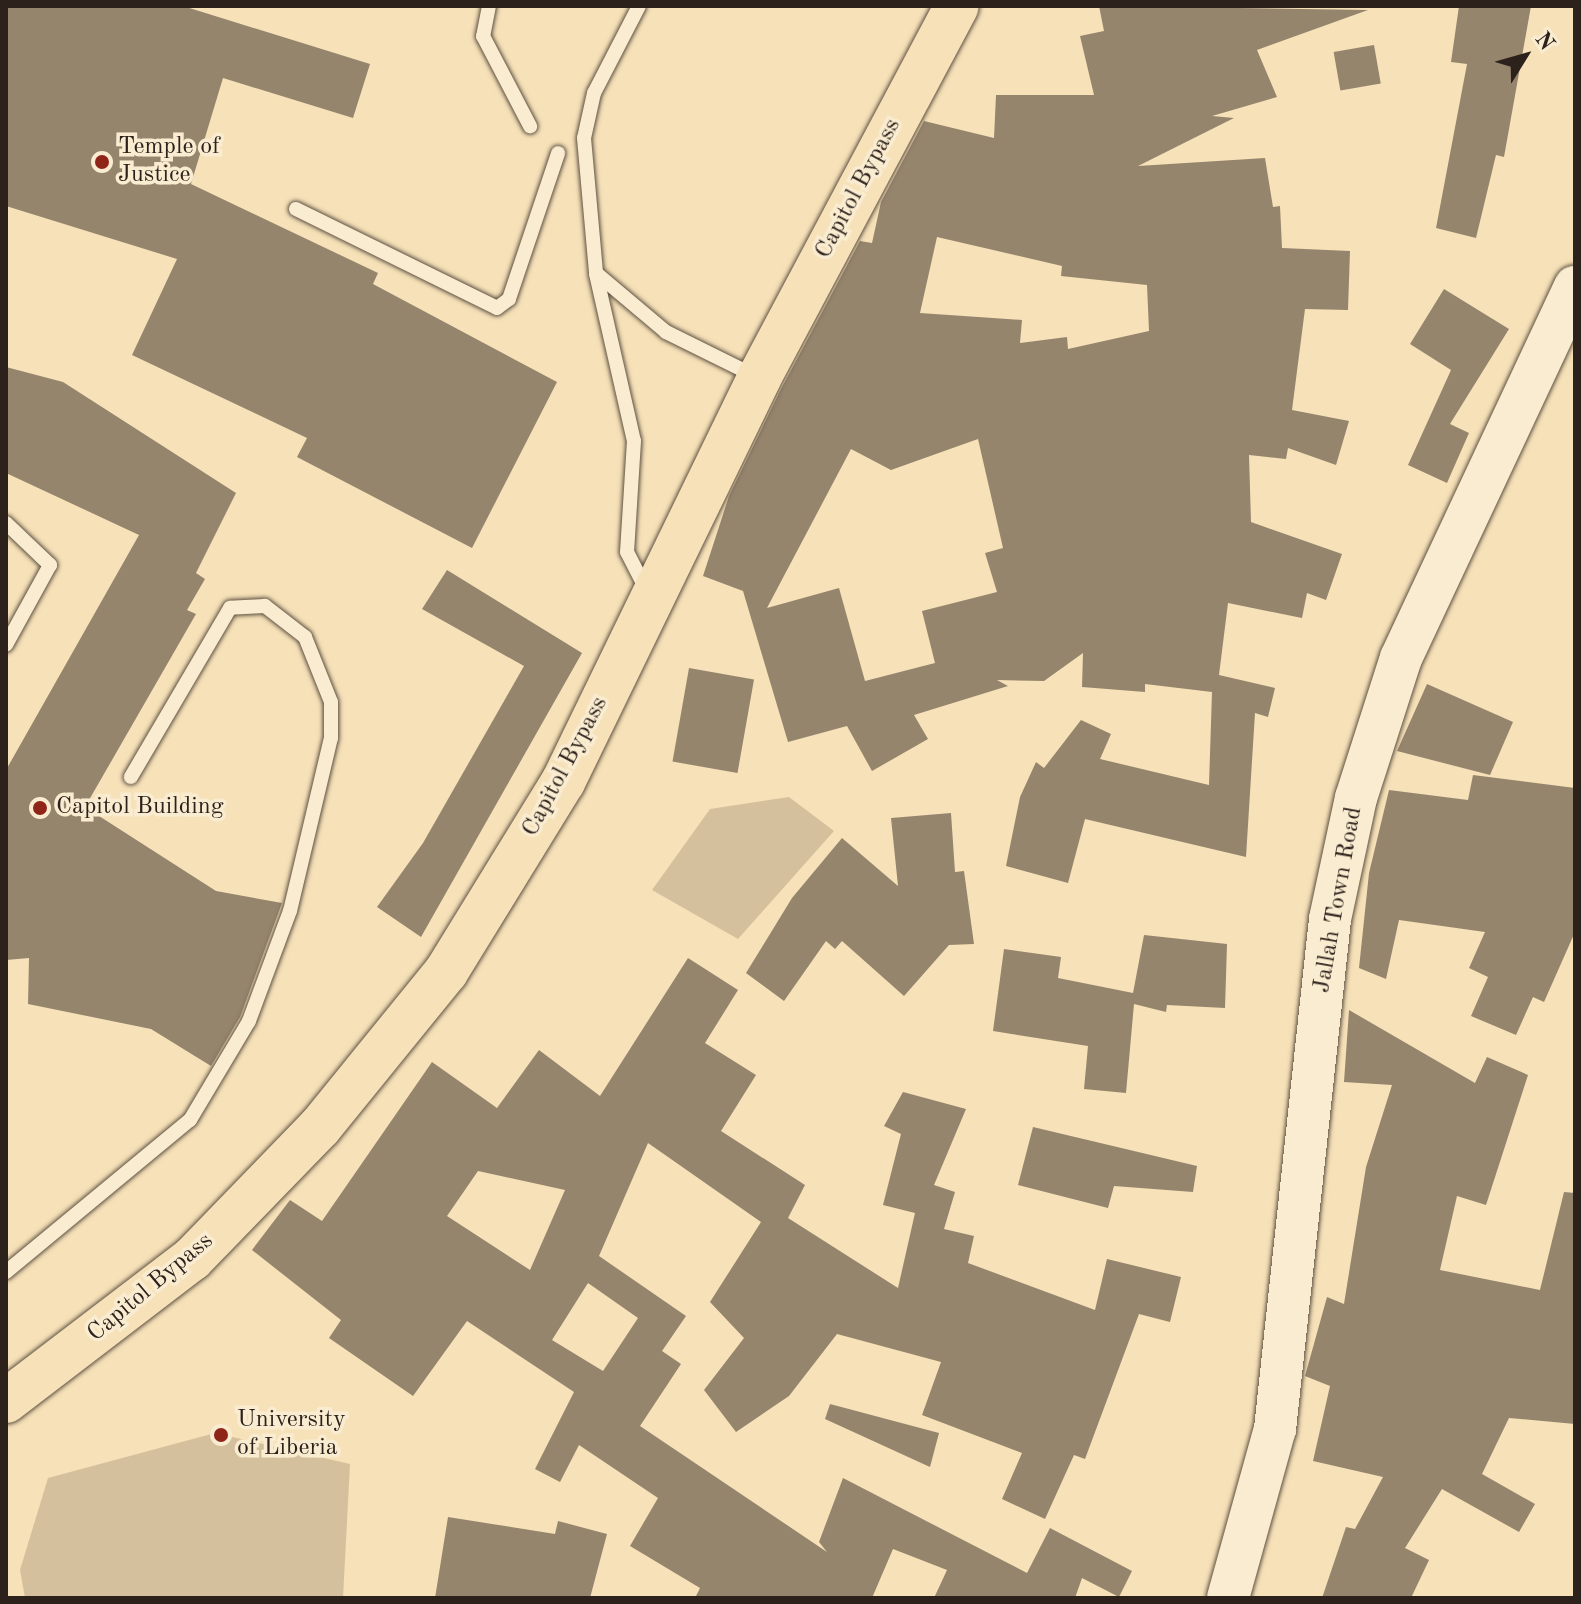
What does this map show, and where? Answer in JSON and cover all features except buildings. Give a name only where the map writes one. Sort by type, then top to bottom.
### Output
[{"type":"highway","name":"Capitol Bypass","points":[[6,1401],[192,1259],[320,1127],[436,984],[563,782],[759,378],[957,6]]},
{"type":"street","name":"Jallah Town Road","points":[[1228,1598],[1275,1429],[1330,919],[1356,798],[1401,658],[1575,287]]},
{"type":"lane","points":[[489,6],[483,36],[530,126]]},
{"type":"lane","points":[[639,6],[594,93],[584,138],[596,273],[634,441],[627,552],[652,598]]},
{"type":"lane","points":[[296,209],[497,308],[509,299],[558,153]]},
{"type":"lane","points":[[596,273],[698,353],[759,378]]},
{"type":"lane","points":[[6,523],[50,565],[6,645]]},
{"type":"lane","points":[[6,1272],[190,1120],[249,1021],[290,911],[331,738],[331,702],[305,637],[265,606],[230,608],[131,777]]},
{"type":"shaded area","points":[[789,797],[834,831],[738,939],[652,890],[710,809]]},
{"type":"shaded area","points":[[215,1433],[350,1464],[343,1598],[25,1598],[20,1570],[48,1478]]},
{"type":"place","name":"Temple of Justice","points":[[102,162]]},
{"type":"place","name":"Capitol Building","points":[[40,808]]},
{"type":"place","name":"University of Liberia","points":[[221,1435]]}]
